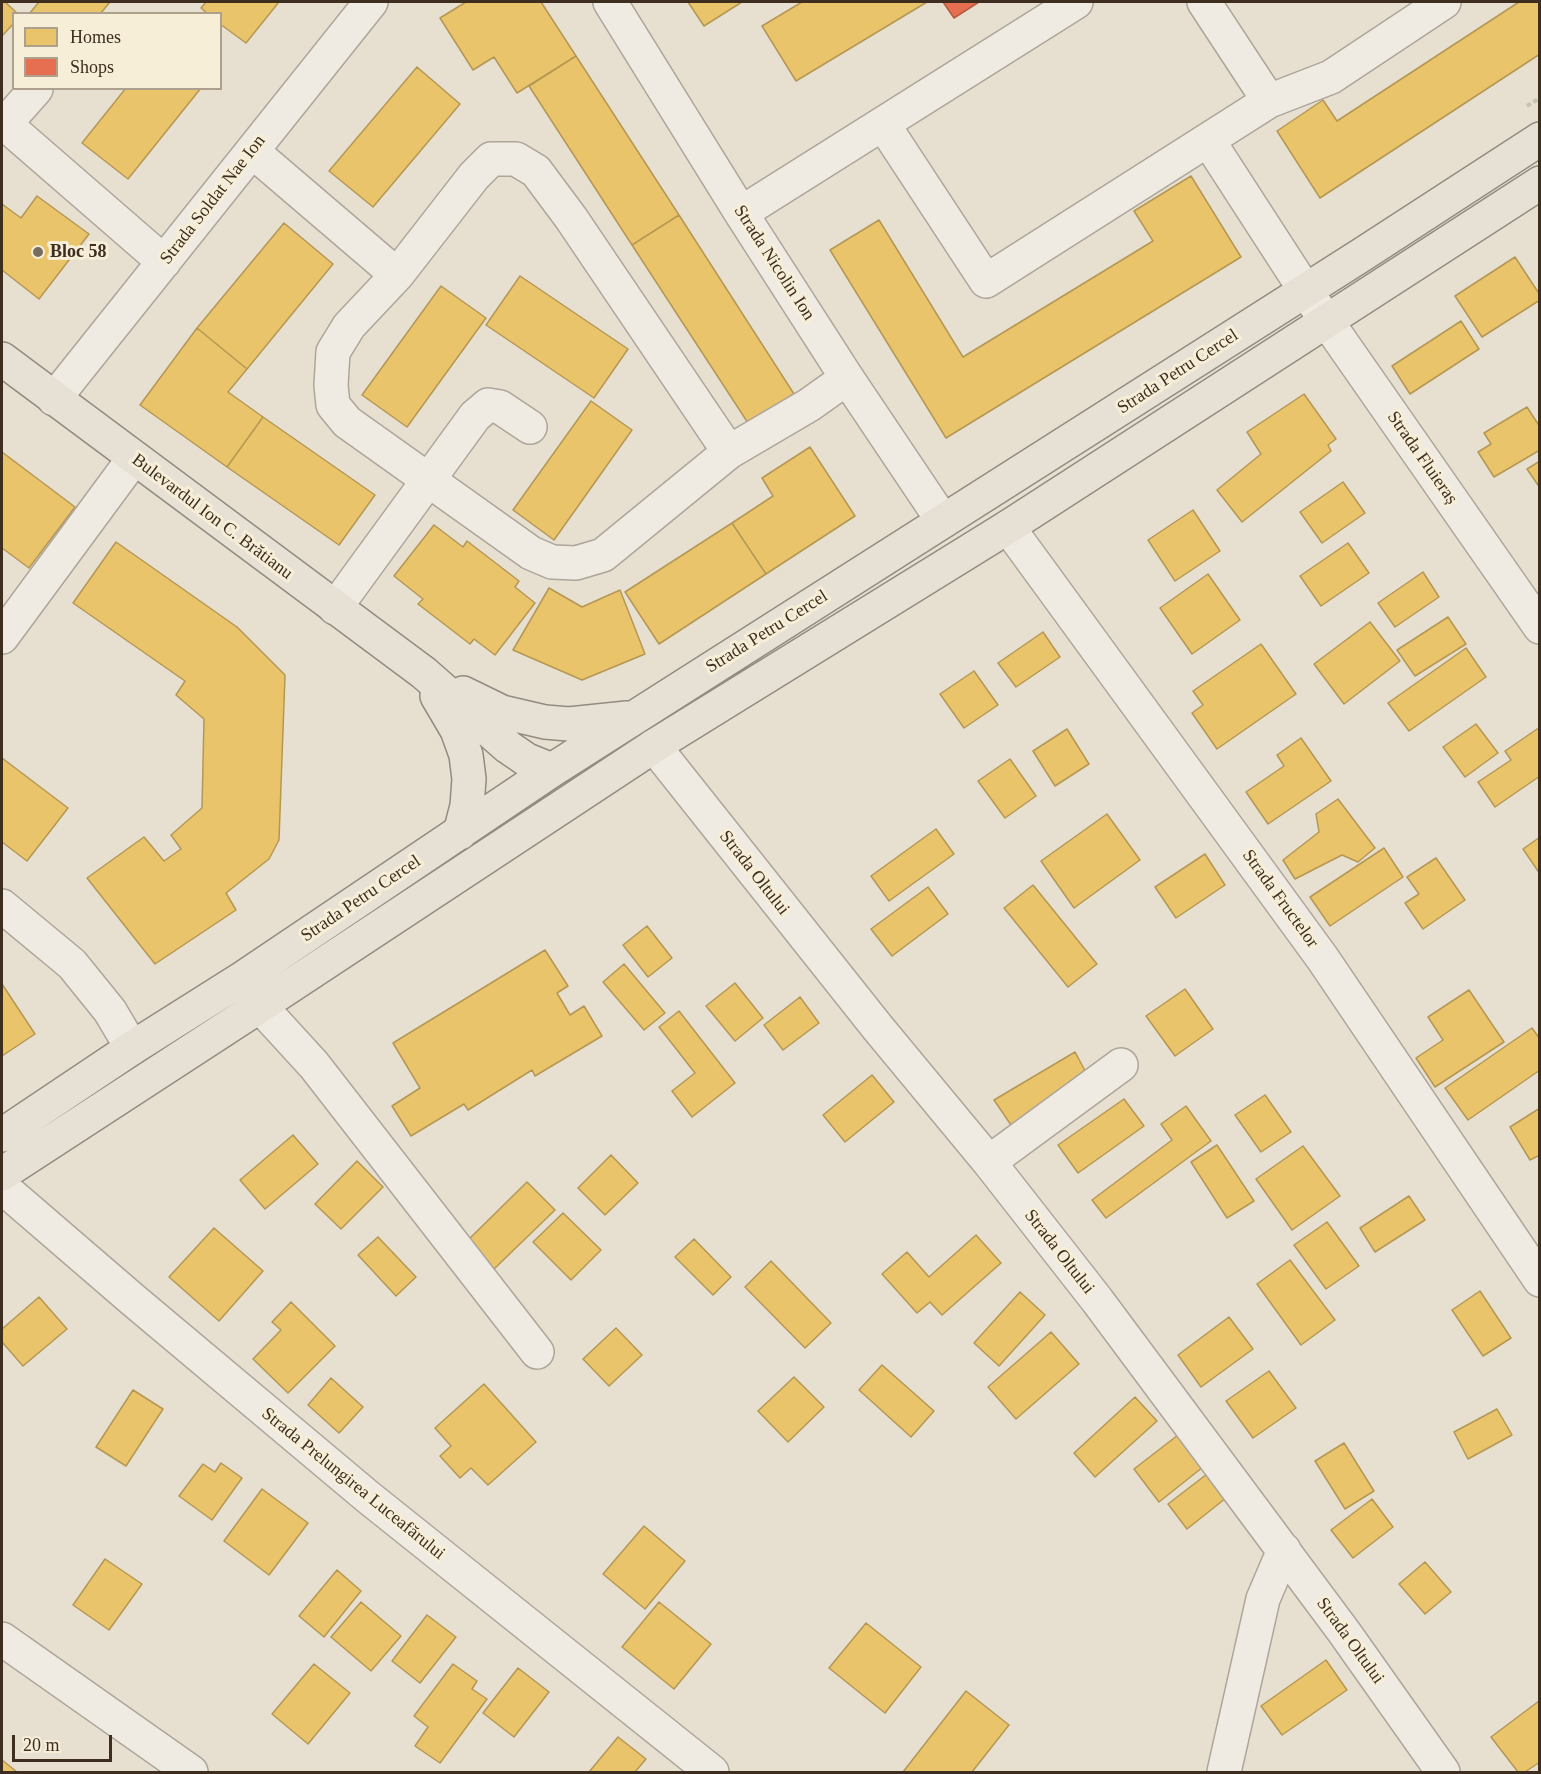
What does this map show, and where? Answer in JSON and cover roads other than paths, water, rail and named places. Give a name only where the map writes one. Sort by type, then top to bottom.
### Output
[{"type":"main road","name":"Strada Petru Cercel","points":[[2,1135],[132,1048],[252,972],[552,770],[1539,140]]},
{"type":"main road","name":"Strada Petru Cercel","points":[[2,1174],[654,746],[1008,527],[1539,183]]},
{"type":"main road","name":"Bulevardul Ion C. Brătianu","points":[[2,359],[424,673]]},
{"type":"main road","points":[[424,673],[502,712],[545,722],[569,724],[635,717]]},
{"type":"main road","points":[[424,673],[508,747],[527,760],[552,770]]},
{"type":"main road","points":[[424,673],[457,729],[466,755],[469,780],[467,806],[460,833]]},
{"type":"main road","points":[[502,712],[544,754],[552,770],[577,798]]},
{"type":"street","name":"Strada Soldat Nae Ion","points":[[54,399],[371,2]]},
{"type":"street","name":"Strada Nicolin Ion","points":[[610,2],[741,213],[847,378],[943,521]]},
{"type":"street","points":[[741,213],[1076,2]]},
{"type":"street","points":[[1204,2],[1269,101]]},
{"type":"street","points":[[883,124],[986,281],[1269,101],[1331,77],[1444,2]]},
{"type":"street","points":[[35,90],[5,124],[164,262]]},
{"type":"street","name":"Strada Fluieraș","points":[[1208,140],[1326,321],[1539,627]]},
{"type":"street","points":[[252,151],[397,275]]},
{"type":"street","points":[[729,452],[564,209],[536,171],[516,159],[491,159],[474,176],[397,275],[350,326],[333,352],[331,385],[333,405],[347,422],[531,553],[552,562],[576,563],[603,555],[729,452],[809,405],[847,378]]},
{"type":"street","points":[[335,608],[475,416],[488,405],[500,407],[530,427]]},
{"type":"street","points":[[2,637],[134,458]]},
{"type":"street","name":"Strada Fructelor","points":[[1008,527],[1323,959],[1539,1280]]},
{"type":"street","name":"Strada Oltului","points":[[654,746],[878,1028],[989,1162],[1096,1300],[1284,1550],[1443,1773]]},
{"type":"street","points":[[2,906],[72,964],[110,1011],[132,1048]]},
{"type":"street","points":[[260,1006],[314,1065],[537,1352]]},
{"type":"street","points":[[989,1162],[1121,1065]]},
{"type":"street","name":"Strada Prelungirea Luceafărului","points":[[2,1187],[368,1497],[712,1773]]},
{"type":"street","points":[[1224,1773],[1263,1599],[1284,1550]]},
{"type":"street","points":[[2,1639],[191,1773]]},
{"type":"place","name":"Bloc 58","points":[[38,252]]}]
